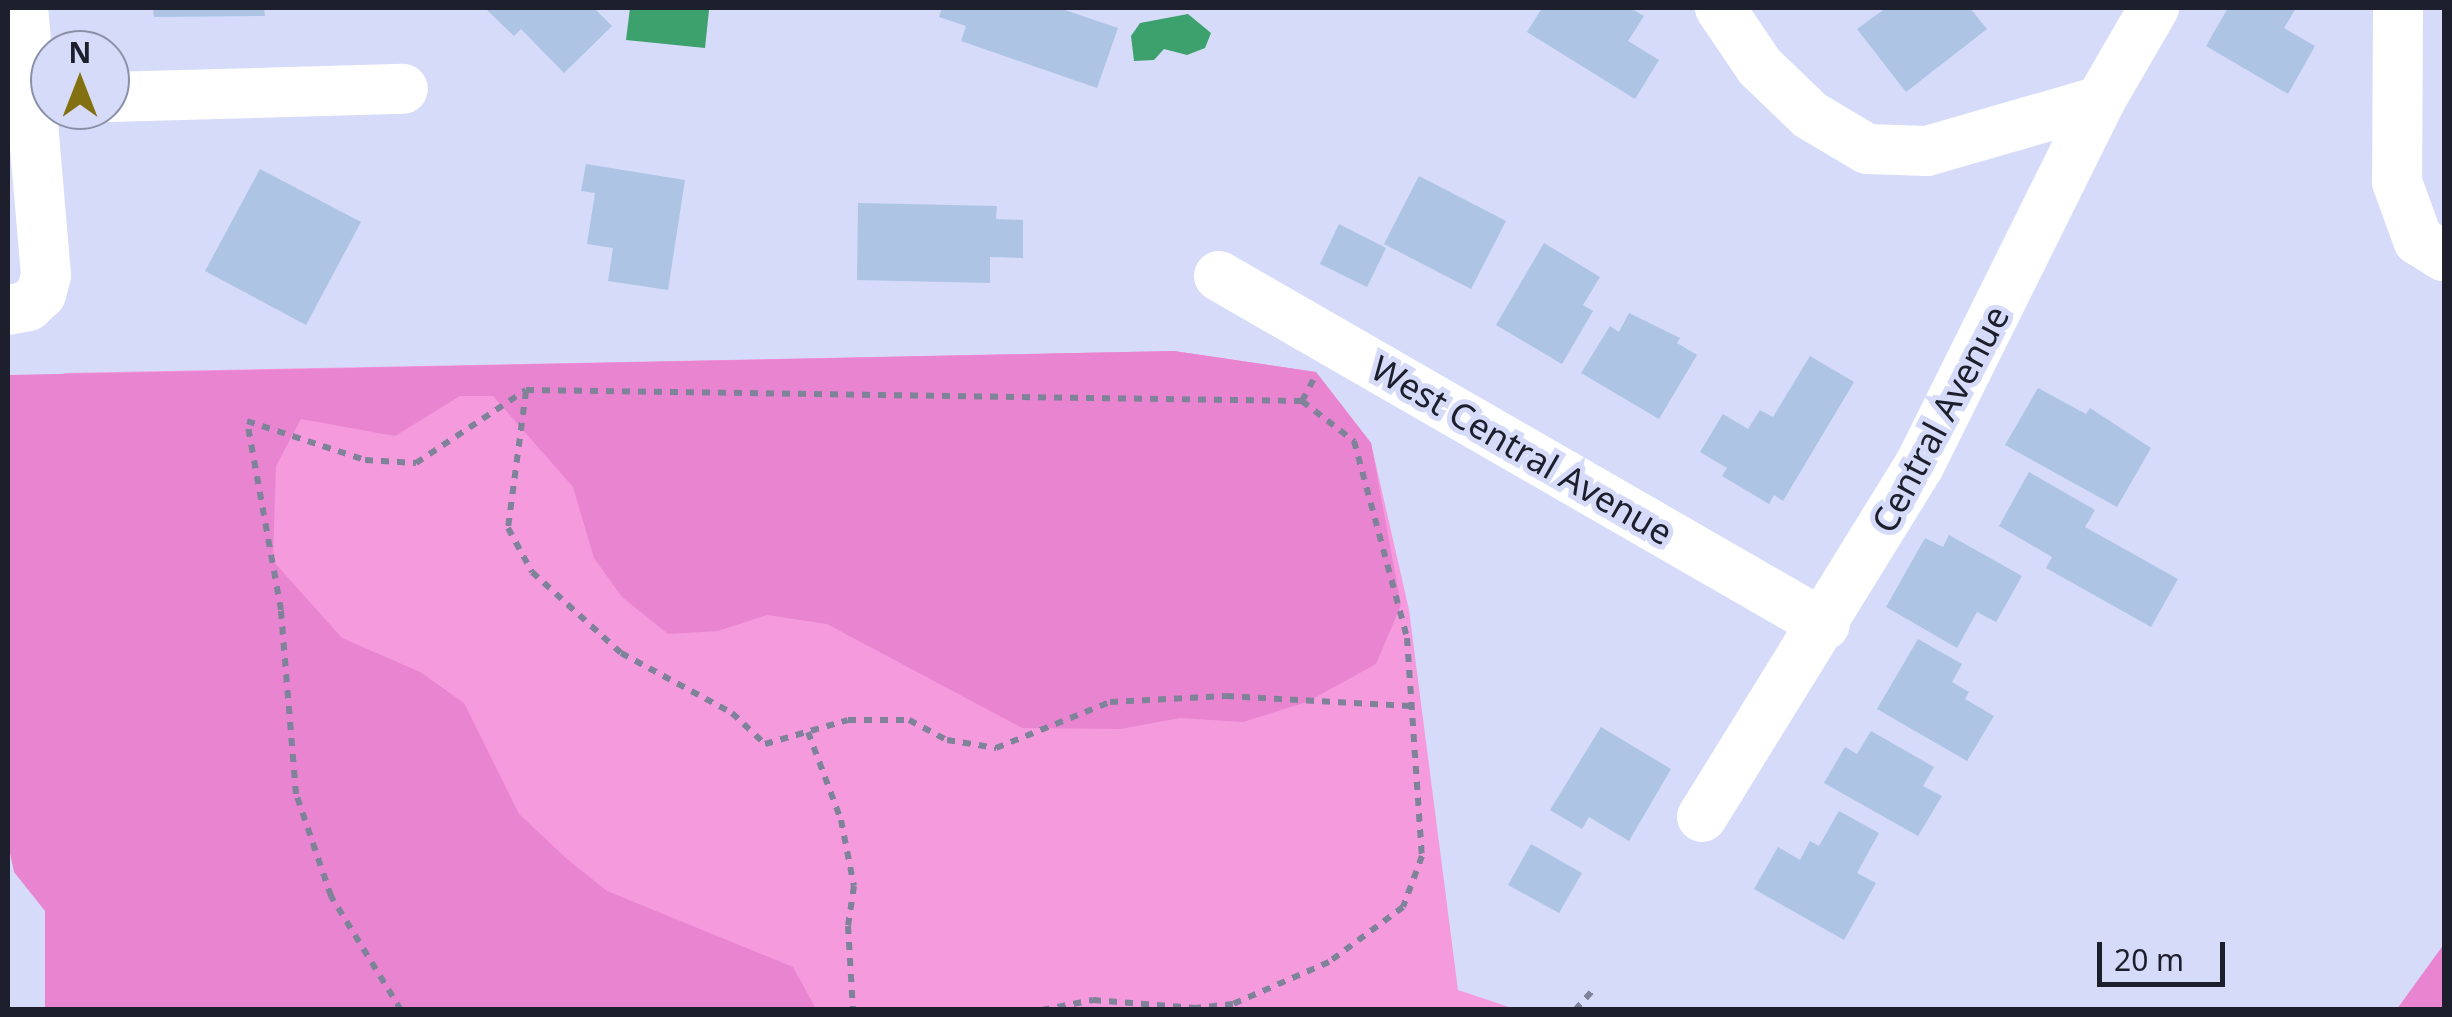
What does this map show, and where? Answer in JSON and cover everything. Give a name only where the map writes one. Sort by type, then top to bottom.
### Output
[{"type":"street","points":[[22,8],[30,44]]},
{"type":"street","points":[[1720,8],[1760,67],[1810,116],[1868,149],[1928,151],[2100,101]]},
{"type":"street","name":"Central Avenue","points":[[1702,818],[1824,625],[1975,364],[2100,101],[2154,8]]},
{"type":"street","points":[[2398,8],[2397,182],[2418,240],[2444,256]]},
{"type":"street","points":[[130,96],[403,89]]},
{"type":"street","points":[[18,308],[41,294],[46,274],[43,130]]},
{"type":"street","name":"West Central Avenue","points":[[1218,276],[1824,625]]},
{"type":"path","points":[[526,390],[508,528],[532,572],[621,653],[732,714],[765,744],[848,720],[909,720],[946,740],[996,748],[1110,702],[1226,696],[1410,706]]},
{"type":"path","points":[[401,1010],[331,896],[296,794],[281,610],[247,421],[365,460],[416,463],[526,390],[1302,401],[1354,441],[1407,638],[1422,856],[1403,907],[1329,962],[1233,1004],[1195,1008]]},
{"type":"path","points":[[808,732],[842,820],[854,886],[848,926],[853,1010]]},
{"type":"path","points":[[1575,1010],[1592,990]]},
{"type":"path","points":[[1042,1010],[1093,1000],[1207,1010]]},
{"type":"shaded area","points":[[630,8],[709,10],[705,48],[626,40]]},
{"type":"shaded area","points":[[1188,14],[1211,33],[1205,48],[1187,55],[1164,49],[1154,60],[1134,61],[1131,36],[1140,23]]},
{"type":"shaded area","points":[[1174,351],[1316,372],[1371,443],[1409,610],[1458,990],[1515,1009],[227,1009],[64,373]]},
{"type":"shaded area","points":[[1174,351],[1316,372],[1371,443],[1401,605],[1376,664],[1307,702],[1243,722],[1180,718],[1120,729],[1022,728],[827,624],[767,615],[718,631],[668,634],[622,597],[594,558],[573,487],[493,396],[460,396],[395,436],[301,419],[276,466],[273,561],[342,638],[420,672],[464,703],[519,814],[567,859],[607,891],[793,967],[816,1009],[45,1009],[45,911],[14,872],[8,844],[8,375]]},
{"type":"shaded area","points":[[2444,944],[2444,1009],[2397,1009]]},
{"type":"building","points":[[153,8],[264,8],[265,16],[154,17]]},
{"type":"building","points":[[485,8],[594,8],[612,26],[564,73],[521,29],[514,36]]},
{"type":"building","points":[[942,8],[1059,8],[1118,28],[1097,88],[961,41],[966,26],[939,17]]},
{"type":"building","points":[[1542,8],[1630,8],[1644,16],[1628,41],[1659,60],[1635,99],[1527,32]]},
{"type":"building","points":[[1886,8],[1970,8],[1987,29],[1906,92],[1857,29]]},
{"type":"building","points":[[2228,8],[2296,8],[2284,28],[2315,46],[2288,94],[2206,46]]},
{"type":"building","points":[[586,164],[685,180],[668,290],[608,281],[613,248],[587,244],[595,193],[581,191]]},
{"type":"building","points":[[260,169],[361,222],[306,325],[205,271]]},
{"type":"building","points":[[1419,176],[1506,221],[1471,289],[1384,244]]},
{"type":"building","points":[[858,203],[997,206],[996,219],[1023,220],[1023,258],[990,257],[990,283],[857,280]]},
{"type":"building","points":[[1339,224],[1386,248],[1367,287],[1320,264]]},
{"type":"building","points":[[1544,243],[1600,277],[1583,305],[1593,311],[1562,364],[1496,325]]},
{"type":"building","points":[[1629,313],[1680,338],[1677,343],[1697,355],[1659,419],[1581,373],[1610,326],[1619,332]]},
{"type":"building","points":[[1810,356],[1854,382],[1783,501],[1774,495],[1769,504],[1722,476],[1727,468],[1700,452],[1723,414],[1748,429],[1760,410],[1773,417]]},
{"type":"building","points":[[2038,388],[2086,414],[2090,408],[2151,448],[2117,507],[2005,445]]},
{"type":"building","points":[[2029,472],[2095,510],[2085,527],[2178,579],[2151,627],[2046,568],[2052,557],[1999,526]]},
{"type":"building","points":[[1949,535],[2022,576],[1996,622],[1977,612],[1957,648],[1886,607],[1925,538],[1943,547]]},
{"type":"building","points":[[1918,639],[1962,664],[1952,682],[1969,692],[1965,699],[1994,716],[1967,761],[1877,709]]},
{"type":"building","points":[[1601,727],[1671,769],[1629,841],[1589,817],[1582,829],[1550,810]]},
{"type":"building","points":[[1871,731],[1934,767],[1923,786],[1942,796],[1918,836],[1824,783],[1845,747],[1857,754]]},
{"type":"building","points":[[1839,811],[1879,833],[1857,873],[1876,883],[1844,940],[1754,889],[1778,847],[1800,860],[1810,841],[1819,846]]},
{"type":"building","points":[[1531,844],[1582,873],[1559,913],[1508,885]]}]
